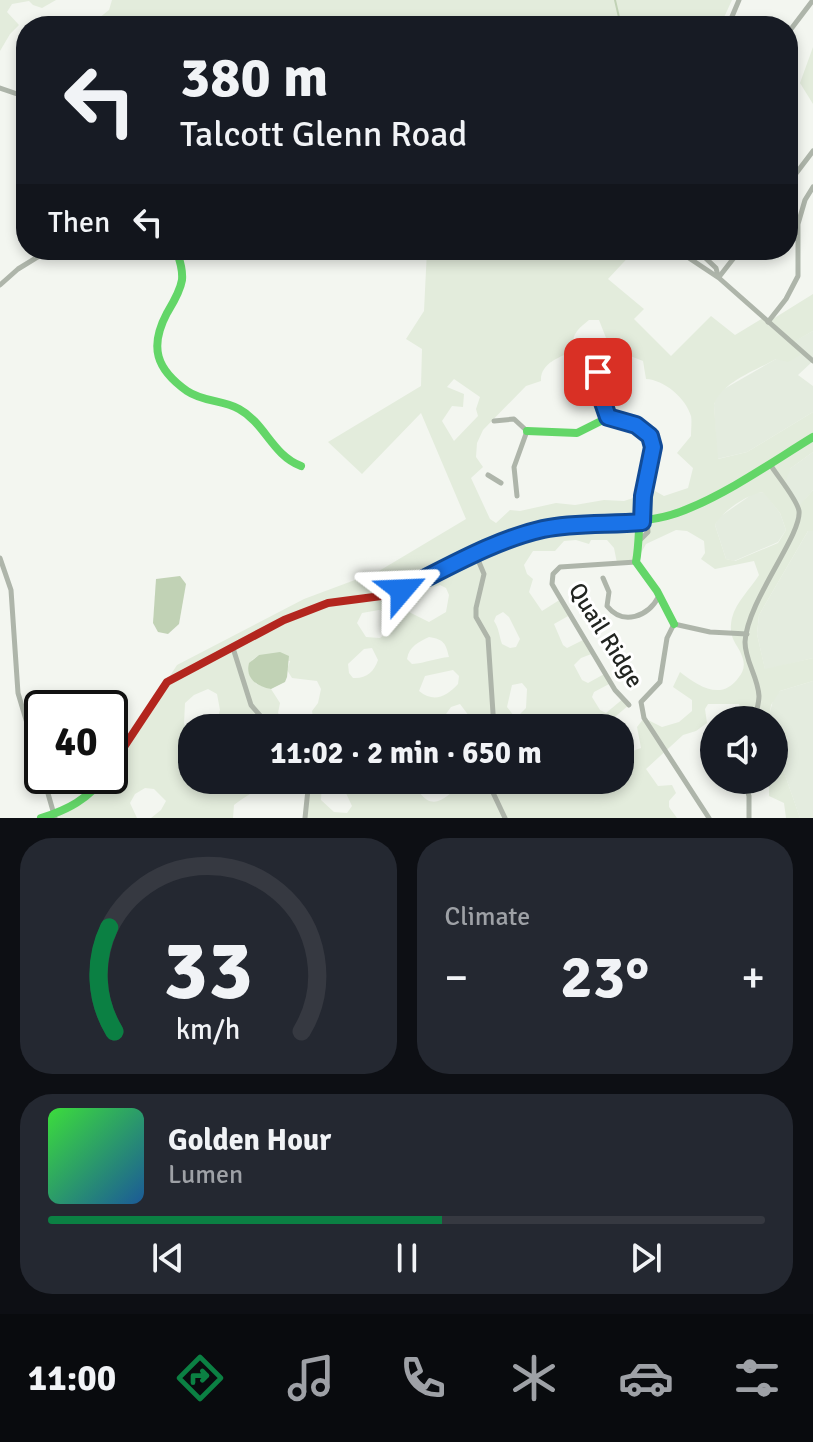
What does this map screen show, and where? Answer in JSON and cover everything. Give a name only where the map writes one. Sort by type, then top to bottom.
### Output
[{"type":"street","points":[[798,20],[813,0]]},
{"type":"street","points":[[798,172],[812,155]]},
{"type":"street","points":[[768,322],[796,280],[799,266],[798,224],[805,200],[813,187]]},
{"type":"street","points":[[0,285],[33,260]]},
{"type":"street","points":[[180,260],[183,268],[180,287],[157,339],[157,359],[173,378],[196,396],[243,410],[279,454],[301,466]]},
{"type":"street","points":[[692,260],[719,278],[813,361]]},
{"type":"street","points":[[708,260],[716,268],[719,278]]},
{"type":"street","points":[[719,278],[732,260]]},
{"type":"street","points":[[608,417],[598,388],[598,372],[610,354]]},
{"type":"street","points":[[494,421],[514,419],[527,431],[577,433],[608,417],[636,425],[650,436],[653,447],[643,496],[644,522],[636,562],[674,624]]},
{"type":"street","points":[[517,496],[514,467],[527,431]]},
{"type":"street","points":[[128,741],[167,682],[308,609],[348,599],[389,595],[513,538],[545,529],[644,522],[672,516],[700,505],[813,437]]},
{"type":"street","points":[[757,706],[759,694],[747,660],[747,634],[759,595],[799,520],[796,504],[769,463]]},
{"type":"street","points":[[488,475],[501,483]]},
{"type":"street","points":[[476,555],[484,574],[476,617],[488,638],[493,714]]},
{"type":"street","points":[[0,558],[11,590],[18,693],[24,713]]},
{"type":"street","name":"Quail Ridge","points":[[629,705],[615,690],[556,591],[552,578],[560,567],[636,562]]},
{"type":"street","points":[[603,578],[609,592],[608,608],[617,616],[635,617],[653,605],[659,595]]},
{"type":"street","points":[[653,605],[664,604]]},
{"type":"street","points":[[674,624],[710,632],[747,634]]},
{"type":"street","points":[[674,624],[667,638],[660,682],[641,702],[644,718],[709,818]]},
{"type":"street","points":[[232,647],[251,705],[259,714]]},
{"type":"street","points":[[48,794],[55,816]]},
{"type":"street","points":[[41,818],[55,816],[85,800],[90,794]]},
{"type":"street","points":[[305,818],[308,794]]},
{"type":"street","points":[[494,794],[505,818]]},
{"type":"street","points":[[748,794],[749,818]]},
{"type":"shaded area","points":[[0,0],[56,0],[42,8],[29,1],[12,4],[7,12],[16,22],[16,28],[0,51]]},
{"type":"shaded area","points":[[112,0],[732,0],[725,16],[102,16],[109,10]]},
{"type":"shaded area","points":[[813,47],[813,104],[800,83]]},
{"type":"shaded area","points":[[427,260],[626,260],[608,279],[644,309],[634,319],[671,356],[711,316],[735,335],[763,318],[768,322],[813,294],[813,331],[792,343],[804,353],[788,362],[776,359],[740,378],[724,390],[714,405],[718,459],[747,452],[813,412],[813,452],[791,468],[786,480],[781,483],[798,507],[813,490],[813,531],[808,531],[759,615],[757,634],[765,669],[813,658],[813,681],[780,691],[771,706],[700,706],[700,728],[683,735],[646,769],[658,786],[672,785],[676,793],[669,801],[669,807],[677,818],[305,818],[309,794],[321,794],[321,800],[334,812],[347,813],[352,806],[346,794],[421,794],[425,799],[436,802],[450,794],[634,794],[634,751],[641,748],[637,727],[644,718],[662,727],[679,722],[692,711],[692,700],[673,687],[680,672],[702,686],[718,690],[732,685],[740,675],[744,662],[732,637],[732,618],[759,575],[754,561],[715,569],[701,559],[705,553],[704,541],[687,531],[676,530],[646,544],[636,562],[617,563],[614,548],[607,540],[591,540],[589,544],[576,540],[564,541],[555,551],[533,551],[524,565],[533,579],[529,592],[542,611],[561,599],[570,615],[554,624],[563,645],[567,648],[585,639],[594,653],[581,658],[574,665],[582,680],[588,683],[606,673],[611,683],[594,692],[592,697],[600,710],[606,713],[624,698],[629,705],[618,714],[520,714],[526,708],[527,689],[522,683],[512,685],[507,707],[512,714],[468,714],[460,704],[451,707],[446,714],[313,714],[321,689],[317,681],[292,678],[287,670],[290,661],[259,655],[252,660],[256,684],[271,689],[280,703],[279,714],[219,714],[217,694],[208,689],[194,695],[185,703],[184,714],[178,714],[178,794],[251,794],[234,805],[233,818],[151,818],[166,801],[154,789],[145,788],[135,794],[130,803],[137,818],[41,818],[68,809],[85,794],[128,794],[128,740],[177,665],[304,599],[379,571],[466,519],[421,413],[362,474],[328,442],[421,386],[422,349],[406,339],[424,311]],"holes":[[[589,320],[599,320],[610,348],[643,361],[646,379],[667,386],[688,409],[691,436],[677,453],[693,468],[688,488],[664,496],[655,491],[624,501],[604,500],[575,505],[556,503],[520,511],[510,510],[496,523],[490,519],[471,478],[483,467],[476,457],[477,443],[483,430],[526,386],[541,381],[547,365],[574,351],[573,341],[578,330]],[[454,379],[480,397],[476,409],[478,416],[454,441],[442,421],[452,406],[463,407],[464,394],[447,387]],[[763,492],[780,513],[786,530],[778,543],[735,561],[726,559],[715,525],[729,509]],[[440,585],[446,588],[449,595],[446,612],[429,622],[409,612],[411,602],[418,602],[430,588]],[[388,612],[389,631],[380,638],[366,637],[357,623],[362,613]],[[503,612],[509,617],[520,639],[516,647],[502,644],[494,621]],[[429,637],[445,645],[449,657],[412,664],[407,659],[418,643]],[[372,648],[378,660],[366,676],[353,678],[348,664],[364,649]],[[453,670],[459,676],[458,684],[449,692],[440,697],[430,697],[419,691],[425,676]]]},
{"type":"shaded area","points":[[813,331],[813,361],[798,375],[813,386],[813,412],[747,452],[717,459],[716,397],[724,389],[776,359],[782,359],[791,343]]},
{"type":"shaded area","points":[[813,452],[813,490],[798,508],[781,482],[791,468]]},
{"type":"shaded area","points":[[764,492],[780,513],[786,530],[778,542],[734,561],[726,559],[715,525],[718,518],[754,493]]},
{"type":"shaded area","points":[[808,531],[813,531],[813,658],[765,670],[757,634],[759,615]]},
{"type":"shaded area","points":[[180,576],[186,584],[179,624],[168,634],[158,632],[153,623],[156,579]]},
{"type":"shaded area","points":[[280,652],[289,656],[285,682],[271,689],[257,684],[249,673],[249,663],[259,655]]},
{"type":"shaded area","points":[[813,681],[813,818],[800,818],[788,783],[788,706],[772,706],[774,696],[780,691]]},
{"type":"shaded area","points":[[788,783],[800,818],[786,818],[784,803],[769,796],[788,794]]},
{"type":"waterway","points":[[615,0],[619,16]]},
{"type":"traffic: fast","points":[[179,260],[182,280],[158,336],[157,347],[162,366],[193,395],[233,406],[248,415],[275,447],[301,466]]},
{"type":"traffic: fast","points":[[527,431],[577,433],[611,416],[630,421],[649,436],[651,456],[641,506],[636,562],[657,591],[674,624]]},
{"type":"traffic: fast","points":[[410,585],[482,550],[539,530],[574,524],[654,519],[685,510],[734,486],[813,437]]},
{"type":"traffic: fast","points":[[41,818],[77,803],[88,794]]},
{"type":"traffic: jam","points":[[128,741],[167,682],[284,620],[328,603],[389,595],[410,585]]},
{"type":"route","points":[[402,590],[493,546],[531,532],[559,526],[642,522],[643,496],[653,447],[650,436],[646,430],[625,420],[608,417],[598,388],[598,372]]}]
